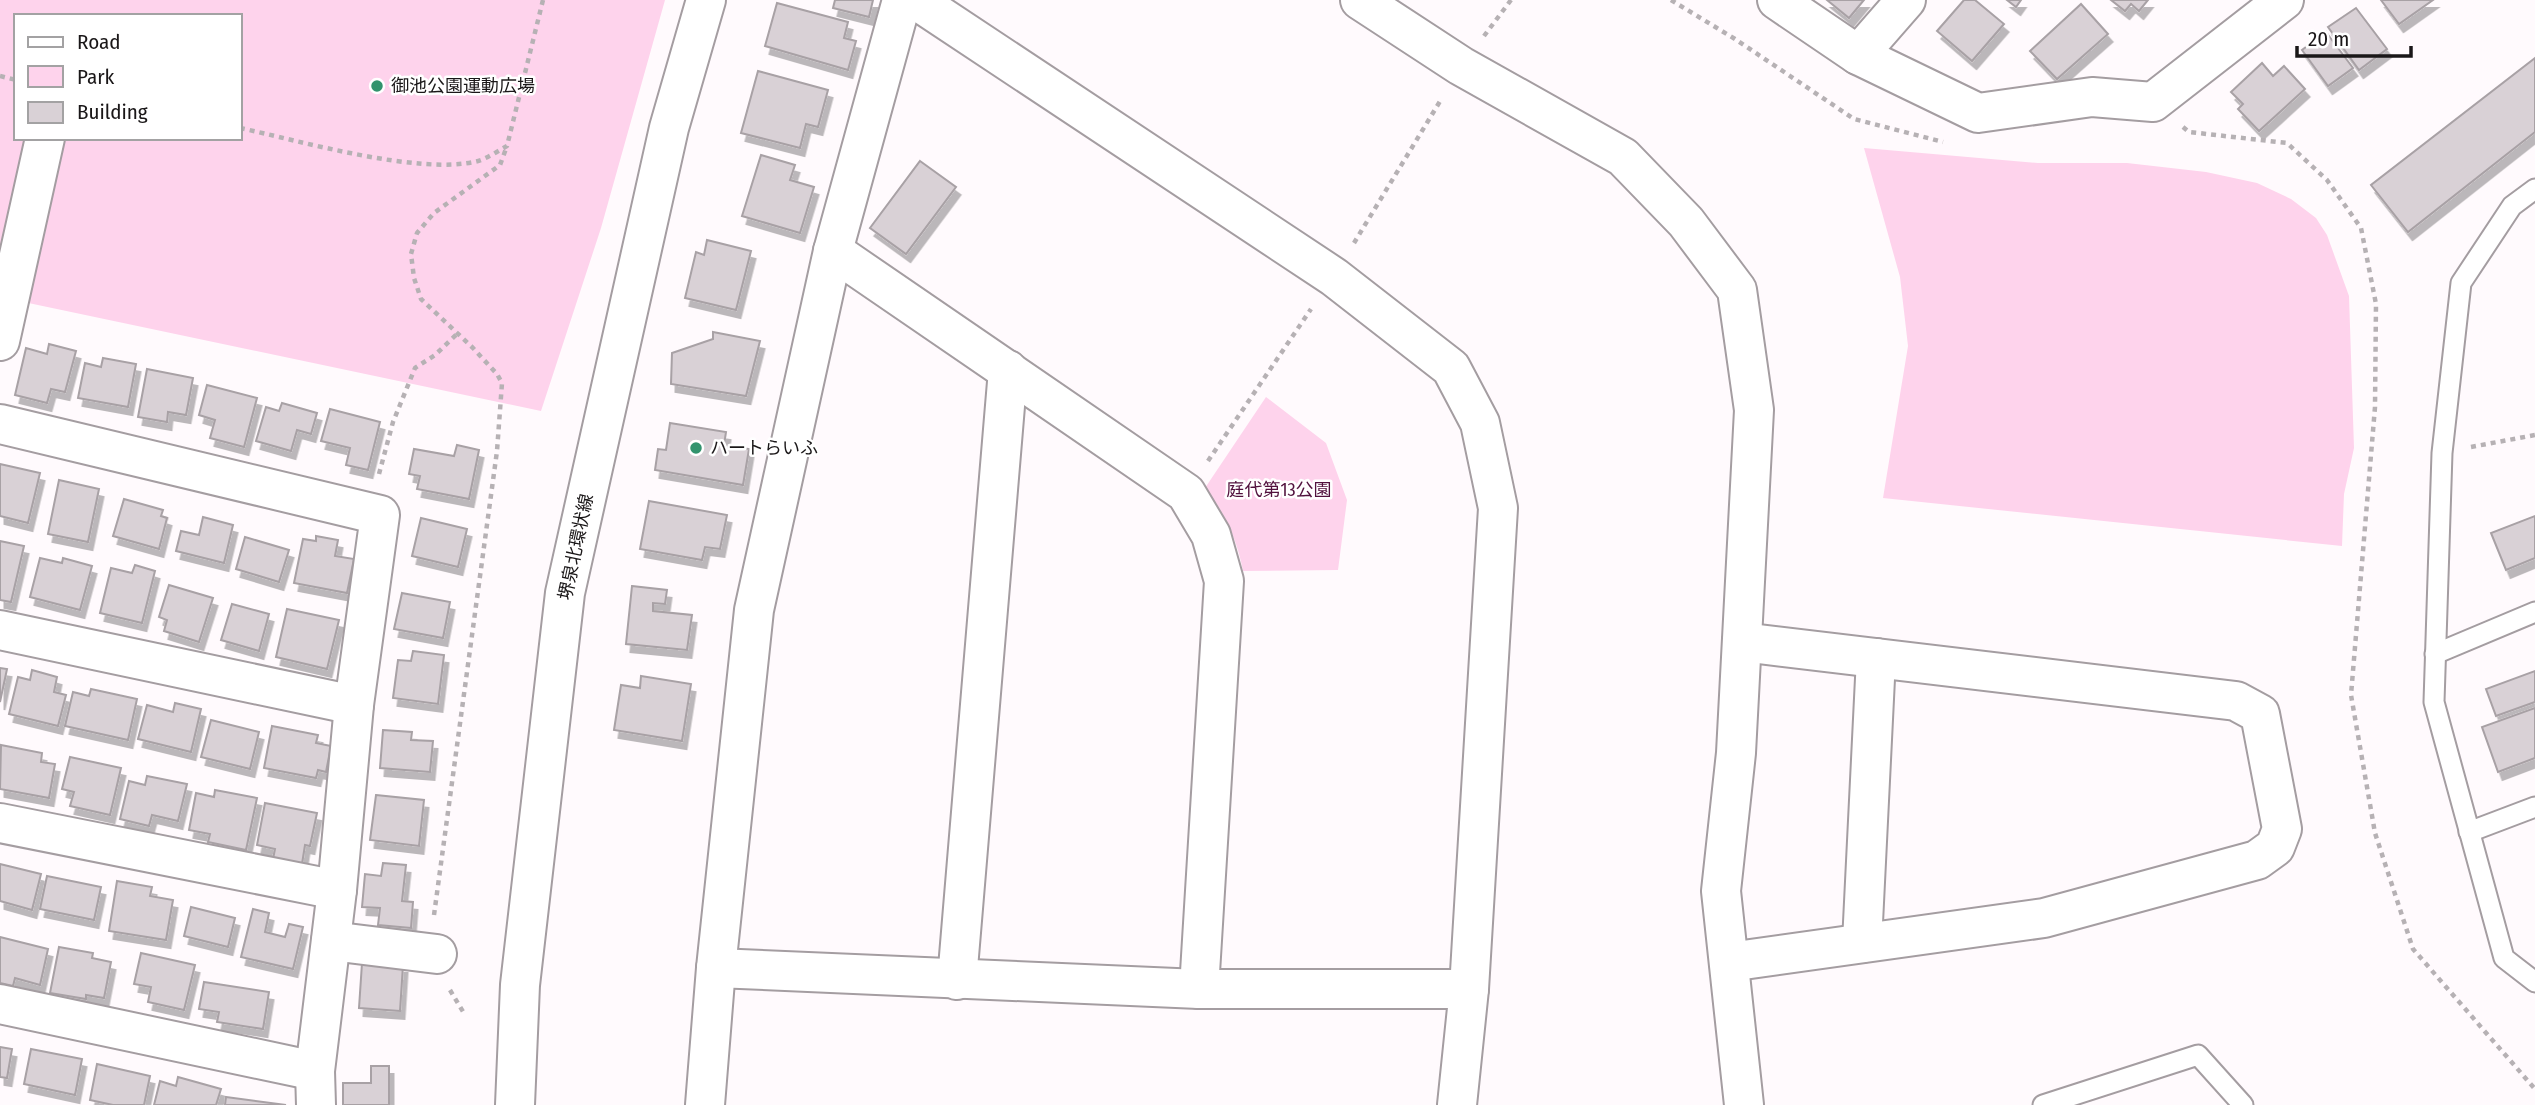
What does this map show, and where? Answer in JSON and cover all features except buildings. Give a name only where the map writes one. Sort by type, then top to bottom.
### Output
[{"type":"street","name":"堺泉北環状線","points":[[515,1105],[520,985],[565,593],[669,128],[706,0]]},
{"type":"street","points":[[705,1105],[716,968],[754,610],[833,251],[902,0]]},
{"type":"street","points":[[916,0],[1334,277],[1451,368],[1479,423],[1498,509],[1469,989],[1457,1105]]},
{"type":"street","points":[[1360,0],[1461,66],[1623,157],[1686,222],[1737,290],[1754,410],[1736,753],[1721,891],[1744,1105]]},
{"type":"street","points":[[1777,0],[1858,55],[1978,113],[2092,97],[2153,102],[2284,0]]},
{"type":"street","points":[[1858,55],[1906,0]]},
{"type":"street","points":[[0,341],[45,140]]},
{"type":"street","points":[[833,251],[1186,493],[1211,535],[1224,581],[1199,989]]},
{"type":"street","points":[[957,979],[1009,370]]},
{"type":"street","points":[[0,424],[380,515],[354,705],[315,1088],[0,1004]]},
{"type":"street","points":[[0,630],[354,705]]},
{"type":"street","points":[[1729,962],[2057,914],[2257,860],[2275,847],[2282,829],[2260,714],[2235,701],[1742,642]]},
{"type":"street","points":[[1862,943],[1876,658]]},
{"type":"street","points":[[0,823],[337,890]]},
{"type":"street","points":[[331,941],[437,954]]},
{"type":"street","points":[[716,968],[1199,989],[1469,989]]},
{"type":"lane","points":[[2535,189],[2512,206],[2461,283],[2442,453],[2434,702],[2504,958],[2535,982]]},
{"type":"lane","points":[[2435,654],[2535,611]]},
{"type":"lane","points":[[2469,832],[2535,807]]},
{"type":"lane","points":[[2043,1105],[2198,1055],[2243,1105]]},
{"type":"path","points":[[465,1015],[447,985],[432,935],[497,451],[502,383],[497,374],[421,299],[414,278],[411,254],[417,233],[434,213],[500,165],[543,0]]},
{"type":"path","points":[[2153,102],[2189,132],[2287,143],[2327,180],[2361,228],[2376,304],[2375,407],[2351,695],[2375,833],[2413,949],[2535,1089]]},
{"type":"path","points":[[242,128],[383,158],[439,164],[479,161],[507,146]]},
{"type":"path","points":[[368,512],[393,422],[415,368],[435,355],[457,334]]},
{"type":"path","points":[[2442,453],[2535,435]]},
{"type":"green space","points":[[0,0],[665,0],[601,228],[541,411],[0,297]]},
{"type":"green space","points":[[1864,148],[2038,163],[2127,163],[2206,172],[2257,183],[2291,199],[2316,218],[2327,235],[2349,296],[2354,448],[2344,494],[2342,546],[1883,498],[1908,346],[1900,277]]},
{"type":"green space","name":"庭代第13公園","points":[[1266,397],[1326,443],[1347,500],[1338,570],[1243,571],[1229,527],[1205,488]]},
{"type":"place","name":"御池公園運動広場","points":[[377,86]]},
{"type":"place","name":"ハートらいふ","points":[[696,448]]}]
